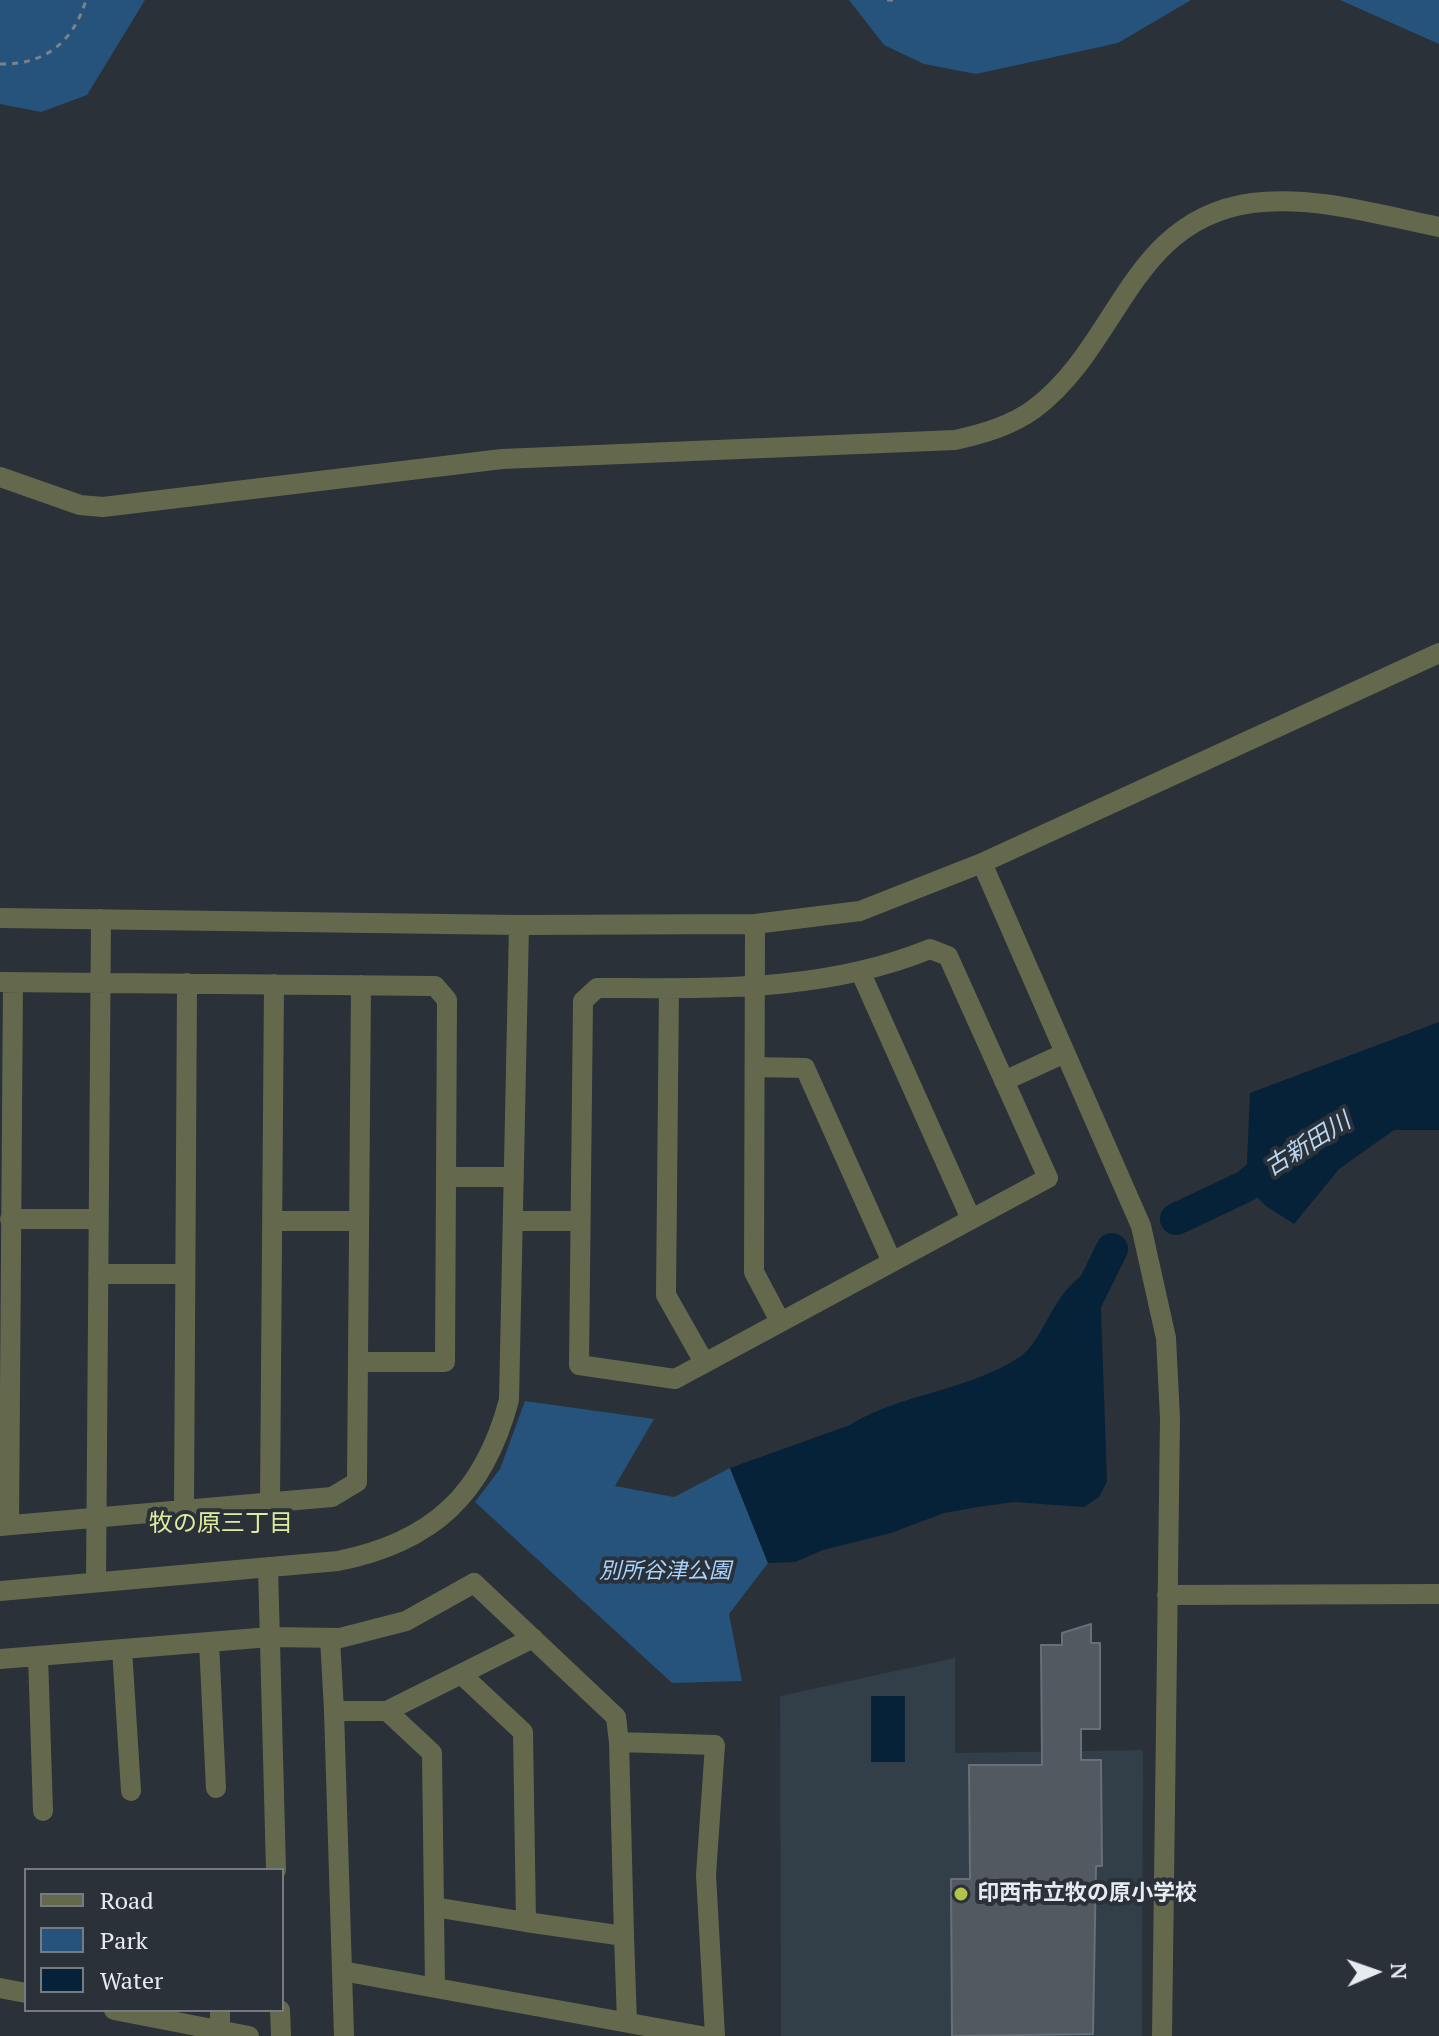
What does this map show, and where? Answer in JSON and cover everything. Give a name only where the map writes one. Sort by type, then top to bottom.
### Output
[{"type":"street","points":[[0,477],[80,505],[103,507],[502,459],[955,440],[1010,423],[1033,410],[1060,386],[1080,365],[1142,269],[1165,242],[1192,222],[1220,210],[1278,201],[1320,203],[1439,227]]},
{"type":"street","points":[[0,918],[519,925],[755,924],[860,911],[982,863],[1439,653]]},
{"type":"street","points":[[982,863],[1141,1226],[1166,1338],[1170,1418],[1162,2036]]},
{"type":"street","points":[[96,1582],[101,919]]},
{"type":"street","points":[[755,924],[754,1272],[780,1321]]},
{"type":"street","points":[[0,1591],[338,1561],[393,1547],[432,1524],[468,1491],[487,1464],[509,1400],[519,925]]},
{"type":"street","points":[[930,949],[948,956],[1048,1178],[675,1379],[579,1365],[583,1001],[597,988],[755,987],[819,981],[930,949]]},
{"type":"street","points":[[860,971],[971,1219]]},
{"type":"street","points":[[359,1362],[445,1362],[447,1000],[435,986],[361,985],[187,983],[6,982],[10,1219],[5,1526],[332,1497],[357,1482],[361,985]]},
{"type":"street","points":[[184,1510],[187,983]]},
{"type":"street","points":[[270,1503],[274,984]]},
{"type":"street","points":[[669,988],[666,1295],[704,1362]]},
{"type":"street","points":[[1004,1081],[1065,1053]]},
{"type":"street","points":[[755,1067],[805,1068],[892,1262]]},
{"type":"street","points":[[446,1177],[514,1177]]},
{"type":"street","points":[[10,1219],[98,1219]]},
{"type":"street","points":[[272,1221],[359,1221]]},
{"type":"street","points":[[514,1221],[580,1221]]},
{"type":"street","points":[[98,1274],[184,1274]]},
{"type":"street","points":[[268,1567],[276,1868]]},
{"type":"street","points":[[0,1659],[270,1637],[330,1638],[406,1621],[474,1583],[616,1717],[627,2022]]},
{"type":"street","points":[[1167,1595],[1439,1594]]},
{"type":"street","points":[[330,1638],[344,2036]]},
{"type":"street","points":[[334,1711],[387,1711],[533,1638]]},
{"type":"street","points":[[209,1642],[216,1788]]},
{"type":"street","points":[[122,1649],[131,1791]]},
{"type":"street","points":[[38,1656],[43,1811]]},
{"type":"street","points":[[461,1674],[523,1732],[526,1922]]},
{"type":"street","points":[[387,1711],[432,1753],[435,1987]]},
{"type":"street","points":[[619,1742],[715,1745],[706,1875],[715,2036]]},
{"type":"street","points":[[434,1907],[624,1936]]},
{"type":"street","points":[[342,1971],[701,2036]]},
{"type":"street","points":[[0,1988],[24,1993]]},
{"type":"street","points":[[137,2012],[220,2020],[249,2036]]},
{"type":"street","points":[[280,2012],[281,2036]]},
{"type":"path","points":[[0,64],[23,65],[43,59],[66,40],[86,0]]},
{"type":"path","points":[[887,0],[894,0]]},
{"type":"shaded area","name":"印西市立牧の原小学校","points":[[955,1658],[955,1753],[1143,1750],[1142,2036],[781,2036],[780,1696]]},
{"type":"green space","points":[[0,0],[145,0],[87,95],[41,112],[0,104]]},
{"type":"green space","points":[[849,0],[1191,0],[1118,43],[976,74],[924,64],[884,45]]},
{"type":"green space","points":[[1340,0],[1439,0],[1439,44]]},
{"type":"green space","name":"別所谷津公園","points":[[525,1401],[654,1419],[615,1486],[674,1497],[730,1468],[768,1563],[729,1614],[742,1681],[672,1683],[475,1502],[500,1469]]},
{"type":"water","points":[[1439,1022],[1439,1130],[1394,1130],[1339,1169],[1294,1224],[1266,1206],[1246,1186],[1250,1093]]},
{"type":"water","points":[[1084,1274],[1095,1278],[1101,1311],[1107,1482],[1099,1497],[1084,1507],[1014,1502],[944,1513],[891,1533],[823,1550],[795,1562],[768,1563],[730,1468],[850,1425],[891,1406],[1001,1368],[1029,1348],[1063,1294]]},
{"type":"water","points":[[871,1696],[905,1696],[905,1762],[871,1762]]},
{"type":"building","points":[[1091,1624],[1091,1643],[1100,1643],[1100,1729],[1081,1729],[1081,1760],[1101,1760],[1102,1866],[1096,1866],[1093,2034],[952,2036],[951,1879],[970,1879],[969,1765],[1042,1765],[1041,1645],[1062,1645],[1062,1633]]},
{"type":"waterway","name":"古新田川","points":[[1176,1219],[1246,1186],[1279,1158]]},
{"type":"waterway","name":"古新田川","points":[[1078,1318],[1112,1249]]},
{"type":"place","name":"印西市立牧の原小学校","points":[[961,1894]]},
{"type":"district","name":"牧の原三丁目","points":[[221,1524]]}]
